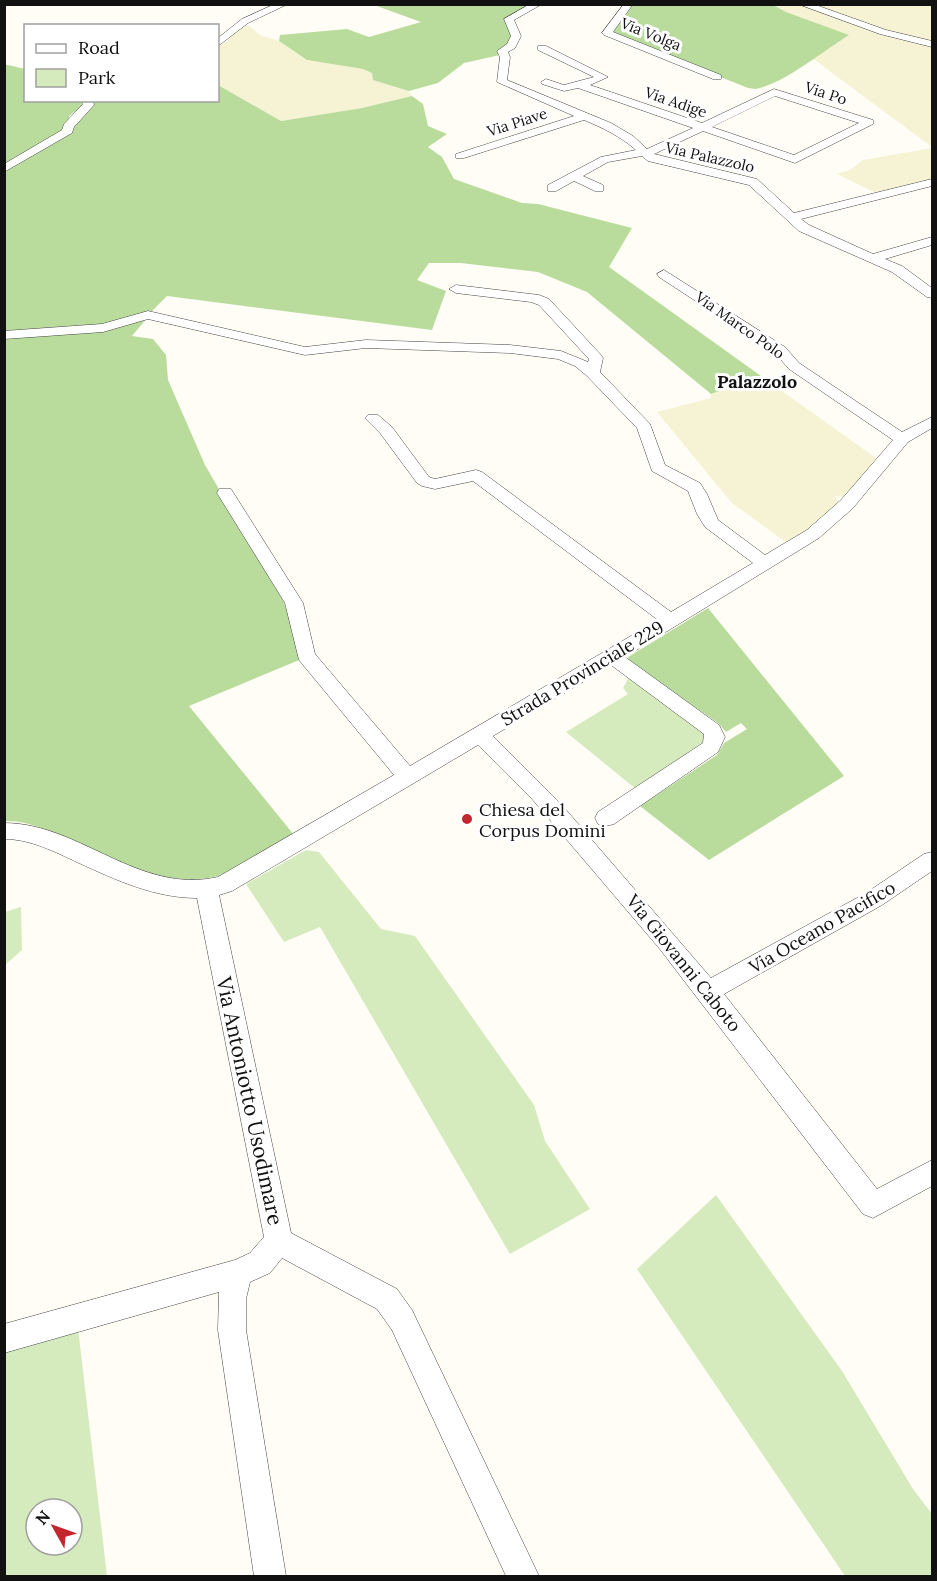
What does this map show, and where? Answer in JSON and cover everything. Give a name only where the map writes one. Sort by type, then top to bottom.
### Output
[{"type":"street","points":[[219,42],[245,21],[284,4]]},
{"type":"street","name":"Via Palazzolo","points":[[538,4],[509,19],[516,36],[512,46],[502,51],[505,57],[500,80],[536,93],[622,134],[644,154],[659,161],[753,182],[812,233],[897,269],[933,294]]},
{"type":"street","name":"Via Volga","points":[[628,4],[607,33],[717,77]]},
{"type":"street","points":[[802,4],[883,32],[933,44]]},
{"type":"street","points":[[542,48],[603,76],[579,85]]},
{"type":"street","name":"Via Adige","points":[[546,82],[564,88],[579,85],[795,159]]},
{"type":"street","name":"Via Po","points":[[702,127],[774,92],[869,122],[795,159]]},
{"type":"street","points":[[4,169],[68,131],[68,126],[89,105],[88,102]]},
{"type":"street","name":"Via Piave","points":[[460,156],[584,116]]},
{"type":"street","points":[[552,188],[605,159],[644,154],[702,127]]},
{"type":"street","points":[[573,176],[599,188]]},
{"type":"street","points":[[792,217],[933,182]]},
{"type":"street","points":[[873,258],[933,241]]},
{"type":"street","name":"Via Marco Polo","points":[[664,274],[780,350],[794,366],[902,440]]},
{"type":"street","points":[[456,289],[534,298],[544,302],[596,358],[592,373]]},
{"type":"street","points":[[4,335],[103,328],[148,315],[305,351],[366,344],[510,349],[561,355],[580,363],[592,373],[644,427],[658,468],[698,491],[707,518],[765,563]]},
{"type":"street","points":[[373,418],[386,430],[423,480],[428,483],[435,484],[494,470]]},
{"type":"street","name":"Strada Provinciale 229","points":[[207,890],[244,876],[813,534],[830,520],[902,440],[933,422]]},
{"type":"street","points":[[476,475],[670,620]]},
{"type":"street","points":[[225,493],[294,603],[306,656],[408,778]]},
{"type":"street","points":[[606,818],[711,747],[715,737],[712,730],[611,656]]},
{"type":"street","name":"Via Giovanni Caboto","points":[[479,735],[509,760],[621,885],[710,991],[873,1205],[933,1172]]},
{"type":"street","points":[[4,831],[35,835],[149,882],[170,888],[207,890]]},
{"type":"street","name":"Via Oceano Pacifico","points":[[710,991],[874,899],[933,860]]},
{"type":"street","name":"Via Antoniotto Usodimare","points":[[207,890],[277,1225],[278,1241],[387,1299],[402,1320],[523,1576]]},
{"type":"street","points":[[4,1339],[238,1273],[260,1263],[278,1241]]},
{"type":"street","points":[[238,1273],[232,1299],[232,1330],[270,1576]]},
{"type":"shaded area","points":[[771,5],[798,5],[881,33],[932,45],[932,147],[812,58],[848,35]]},
{"type":"shaded area","points":[[807,5],[932,5],[932,42],[910,38],[839,15],[840,13],[837,12],[829,12]]},
{"type":"shaded area","points":[[245,23],[260,35],[279,41],[307,60],[363,69],[408,90],[412,96],[362,108],[281,121],[219,86],[219,45],[229,42],[227,40]]},
{"type":"shaded area","points":[[932,148],[932,181],[878,194],[837,174],[850,170],[863,160]]},
{"type":"shaded area","points":[[761,376],[876,458],[847,497],[835,496],[839,505],[787,543],[732,503],[657,412],[711,398],[711,394]]},
{"type":"green space","points":[[531,4],[508,18],[514,37],[500,55],[464,63],[438,83],[409,91],[373,80],[372,73],[363,69],[307,60],[279,41],[280,35],[347,29],[369,37],[421,22],[374,5]]},
{"type":"green space","points":[[771,4],[786,12],[849,35],[779,80],[756,89],[748,88],[611,33],[632,5]]},
{"type":"green space","points":[[4,64],[24,69],[24,102],[83,102],[85,105],[80,112],[74,112],[69,116],[69,121],[62,129],[66,131],[4,165]]},
{"type":"green space","points":[[219,86],[281,121],[362,108],[412,96],[423,104],[428,126],[447,134],[428,147],[442,157],[454,179],[522,203],[538,204],[632,228],[609,267],[761,376],[711,394],[587,292],[538,272],[461,263],[429,263],[417,280],[446,291],[432,330],[167,296],[151,312],[106,324],[5,333],[5,172],[73,131],[70,128],[90,109],[92,102],[219,102]]},
{"type":"green space","points":[[148,317],[132,336],[153,339],[166,355],[168,380],[205,465],[283,600],[304,658],[189,706],[294,835],[235,870],[213,877],[171,878],[151,873],[38,827],[21,822],[5,821],[5,337],[59,332]]},
{"type":"green space","points":[[708,608],[844,776],[709,860],[640,806],[717,755],[724,743],[747,729],[741,723],[726,732],[718,723],[630,662],[628,657]]},
{"type":"green space","points":[[630,675],[703,731],[703,742],[636,789],[566,732],[628,694],[623,688]]},
{"type":"green space","points":[[306,850],[319,852],[381,929],[415,936],[534,1105],[545,1141],[590,1209],[510,1254],[320,927],[284,942],[246,884]]},
{"type":"green space","points":[[21,907],[22,950],[5,965],[5,912]]},
{"type":"green space","points":[[716,1195],[842,1371],[913,1489],[932,1514],[932,1576],[845,1576],[637,1269]]},
{"type":"green space","points":[[78,1328],[107,1576],[5,1576],[4,1352]]},
{"type":"place","name":"Chiesa del Corpus Domini","points":[[467,819]]},
{"type":"district","name":"Palazzolo","points":[[757,381]]}]
